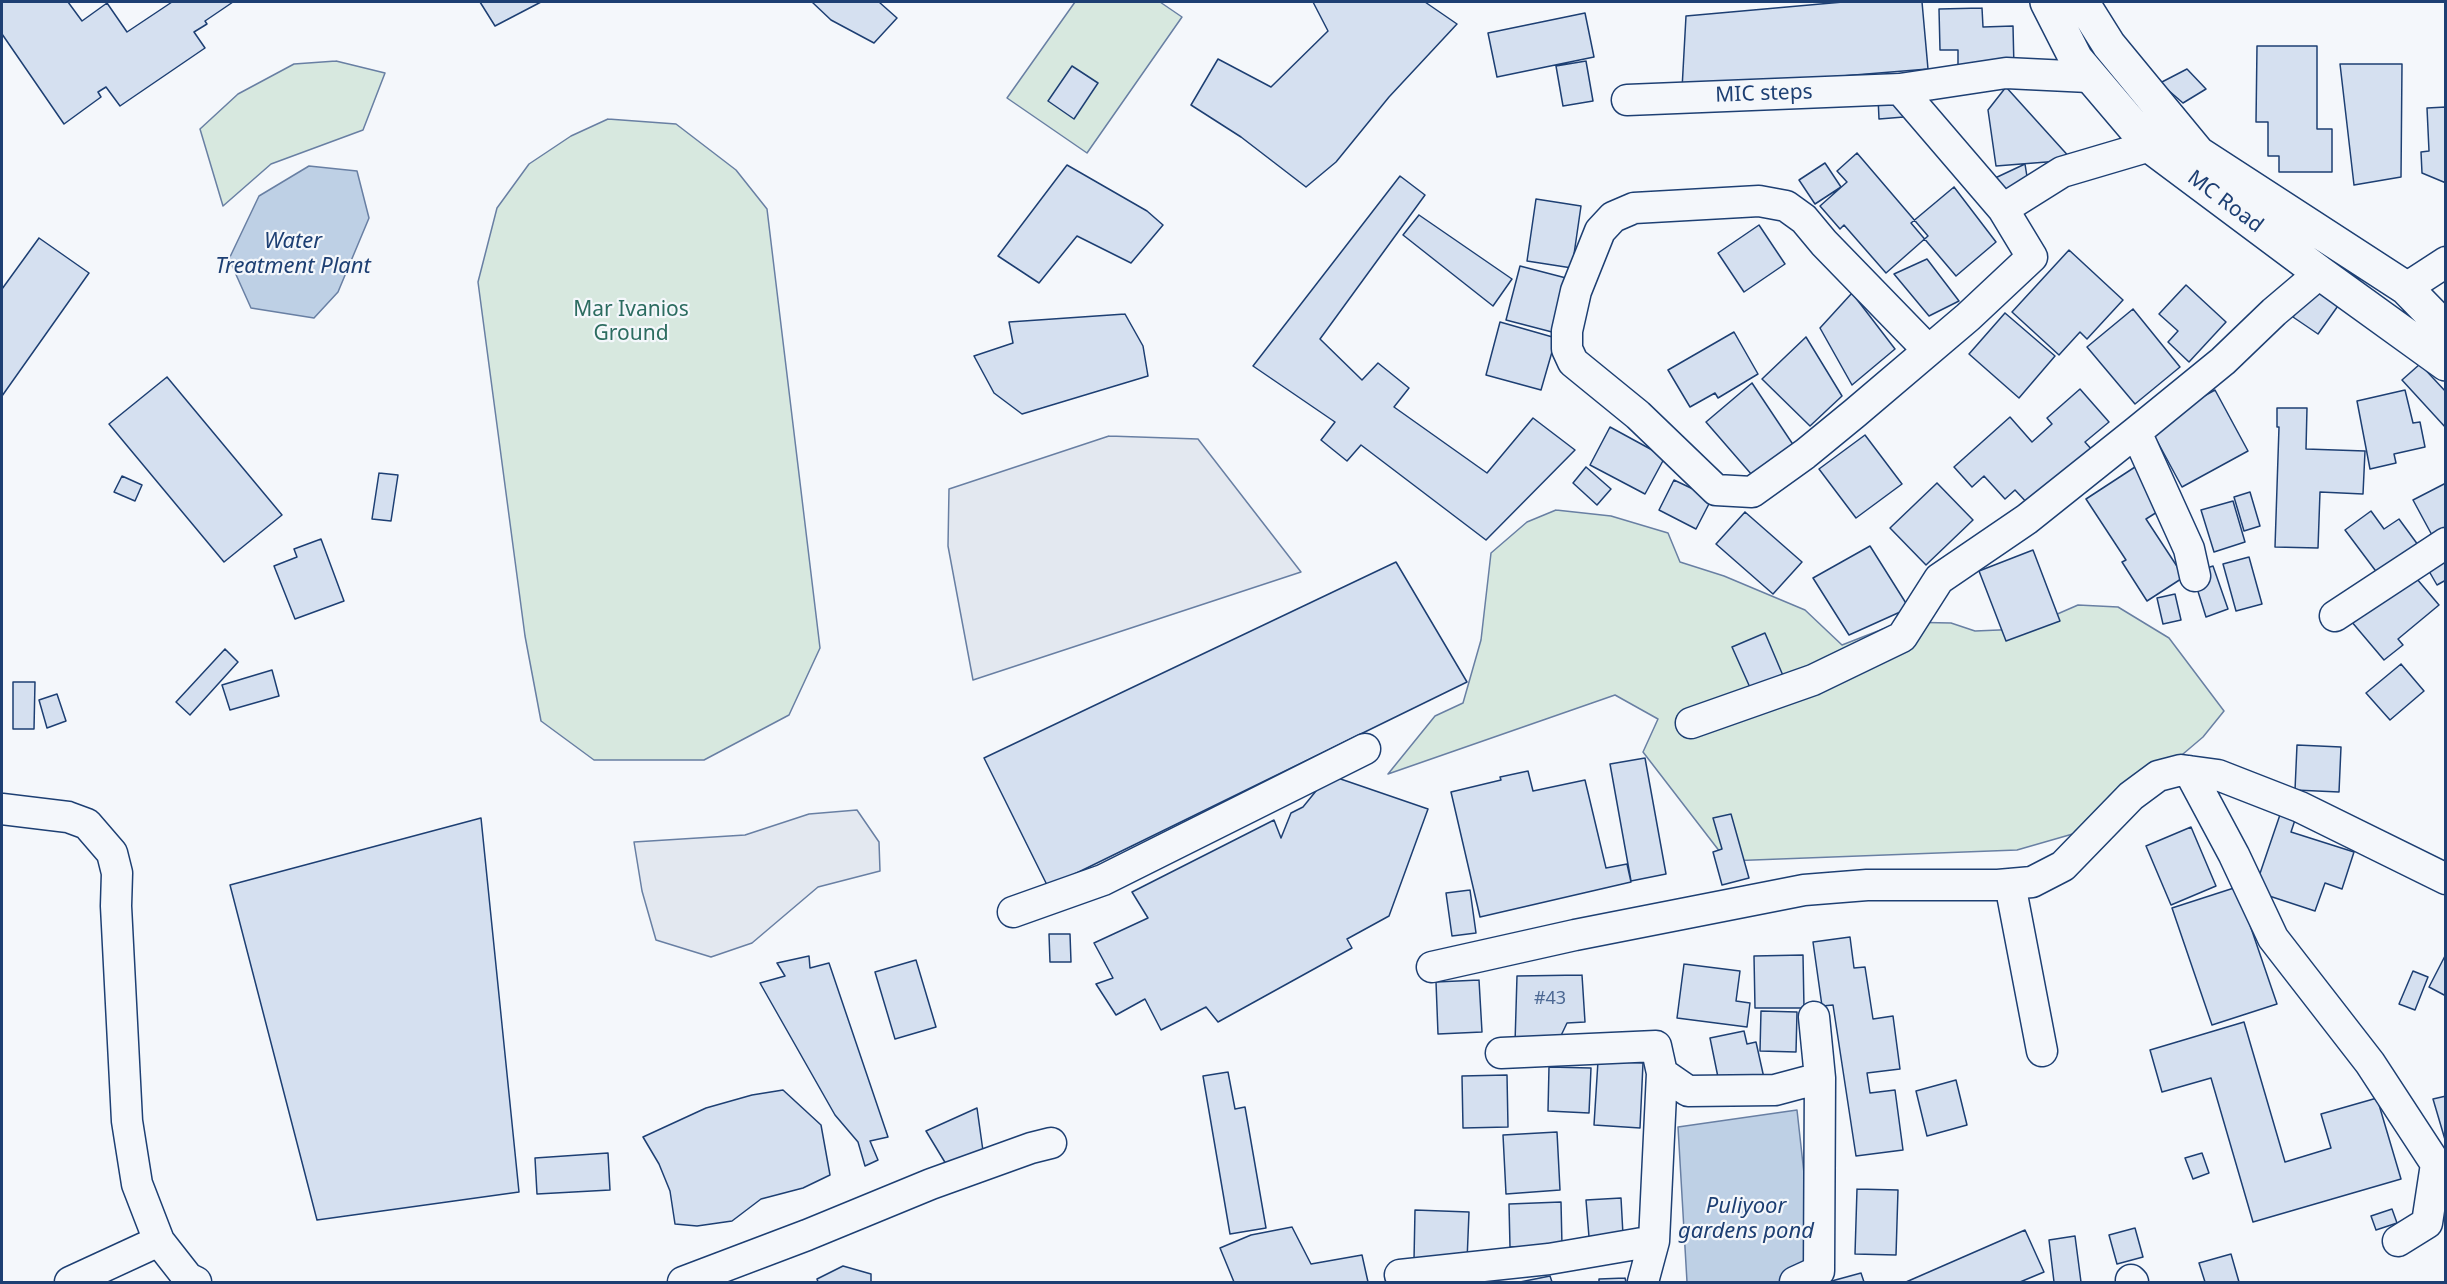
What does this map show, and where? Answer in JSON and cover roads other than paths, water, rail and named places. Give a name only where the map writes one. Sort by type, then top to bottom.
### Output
[{"type":"main road","name":"MC Road","points":[[2047,2],[2082,68],[2150,146],[2445,364]]},
{"type":"main road","name":"MC Road","points":[[2082,2],[2109,45],[2198,153],[2406,288],[2445,329]]},
{"type":"main road","points":[[2082,68],[2109,45]]},
{"type":"street","name":"MIC steps","points":[[1627,100],[1900,89],[2006,73],[2082,68]]},
{"type":"street","points":[[1900,89],[2003,209],[2032,257],[1968,317],[1927,349],[1805,454],[1752,492],[1716,490],[1638,415],[1573,362],[1567,349],[1567,331],[1575,291],[1600,231],[1613,217],[1634,208],[1759,201],[1786,206],[1804,219],[1824,243],[1927,349]]},
{"type":"street","points":[[2003,209],[2062,172],[2150,146]]},
{"type":"street","points":[[2406,288],[2445,262]]},
{"type":"street","points":[[1691,723],[1813,680],[1902,637],[1939,579],[2027,519],[2136,432],[2223,361],[2274,312],[2320,273]]},
{"type":"street","points":[[2136,432],[2188,549],[2195,576]]},
{"type":"street","points":[[2336,616],[2445,543]]},
{"type":"street","points":[[1013,912],[1103,880],[1365,749]]},
{"type":"street","points":[[1432,967],[1575,935],[1804,890],[1867,885],[2032,882],[2063,866],[2132,796],[2157,776],[2181,770],[2218,775],[2300,807],[2445,879]]},
{"type":"street","points":[[2189,771],[2234,855],[2272,938],[2370,1063],[2436,1164],[2427,1223],[2398,1241]]},
{"type":"street","points":[[2,810],[68,817],[87,824],[112,853],[117,873],[116,906],[127,1121],[137,1184],[159,1241],[188,1278],[196,1282]]},
{"type":"street","points":[[2010,884],[2042,1051]]},
{"type":"street","points":[[1795,1282],[1819,1271],[1820,1078],[1814,1017]]},
{"type":"street","points":[[1501,1053],[1656,1046],[1662,1073],[1654,1241],[1643,1282]]},
{"type":"street","points":[[1662,1073],[1688,1091],[1775,1090],[1820,1078]]},
{"type":"street","points":[[683,1282],[932,1184],[1051,1143]]},
{"type":"street","points":[[70,1282],[159,1241]]},
{"type":"street","points":[[1400,1275],[1550,1259],[1654,1241]]},
{"type":"water","name":"Water Treatment Plant","points":[[309,166],[357,171],[369,218],[338,292],[314,318],[251,308],[229,259],[259,196]]},
{"type":"water","name":"Puliyoor gardens pond","points":[[1797,1110],[1816,1282],[1687,1282],[1678,1127]]},
{"type":"park label","name":"Mar Ivanios Ground","points":[[631,322]]}]
